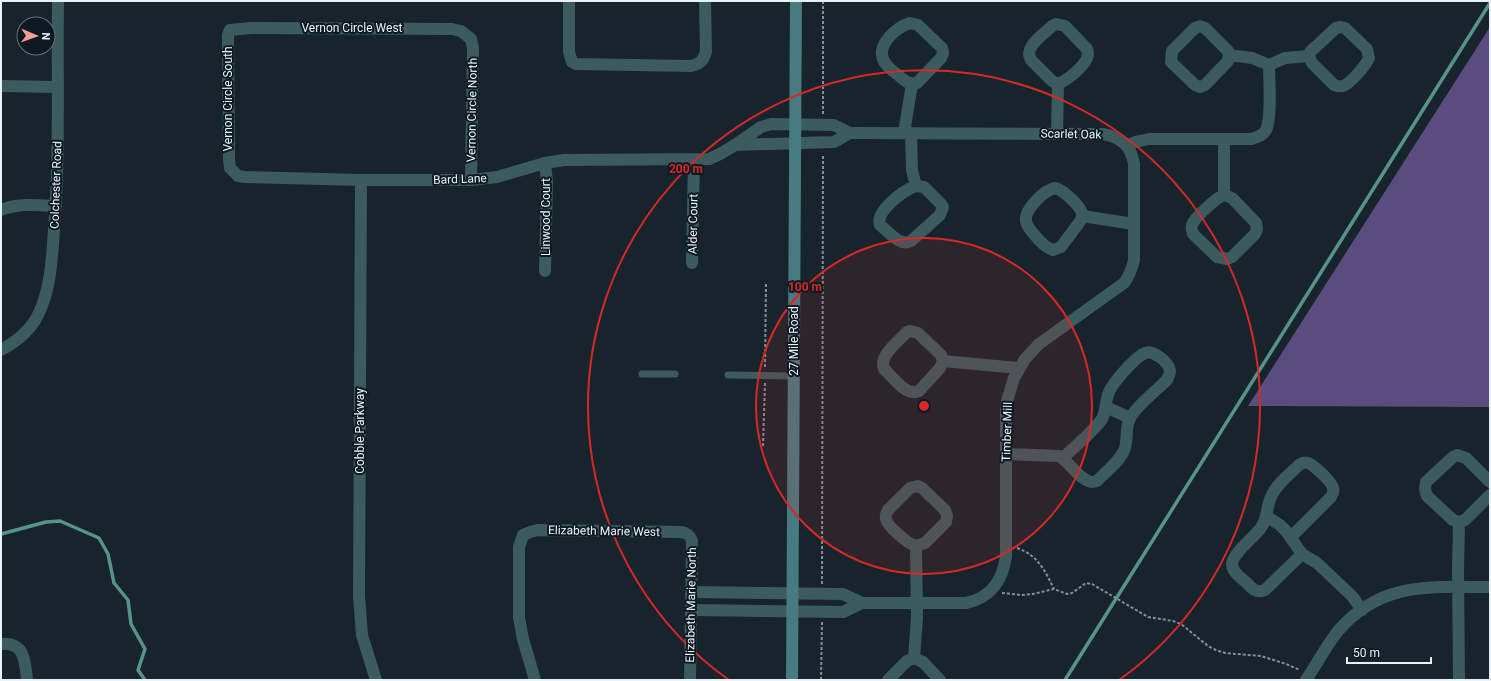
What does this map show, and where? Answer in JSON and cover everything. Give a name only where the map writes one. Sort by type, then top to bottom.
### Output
[{"type":"street","name":"Colchester Road","points":[[1,350],[13,344],[27,332],[37,316],[44,299],[51,270],[58,174],[58,1]]},
{"type":"street","points":[[569,1],[569,52],[572,62],[576,64],[691,66],[698,64],[703,60],[706,52],[705,1]]},
{"type":"street","name":"27 Mile Road","points":[[792,680],[796,1]]},
{"type":"street","points":[[910,23],[918,25],[942,48],[943,53],[941,58],[917,83],[912,84],[905,81],[886,64],[882,53],[883,47],[891,36],[910,23]]},
{"type":"street","points":[[1056,24],[1065,26],[1089,53],[1082,65],[1073,74],[1058,84],[1031,60],[1029,56],[1031,46],[1056,24]]},
{"type":"street","points":[[1200,26],[1205,28],[1228,51],[1230,55],[1228,61],[1205,85],[1200,87],[1195,85],[1171,62],[1172,51],[1195,28],[1200,26]]},
{"type":"street","points":[[1340,27],[1345,28],[1367,49],[1369,54],[1369,58],[1366,63],[1346,85],[1342,86],[1334,85],[1312,63],[1309,56],[1310,52],[1336,28],[1340,27]]},
{"type":"street","name":"Vernon Circle West","points":[[230,30],[251,28],[452,29],[462,31],[472,39]]},
{"type":"street","name":"Vernon Circle South","points":[[230,30],[228,35],[230,168]]},
{"type":"street","name":"Vernon Circle North","points":[[471,180],[472,39]]},
{"type":"street","points":[[1230,55],[1252,58],[1269,65],[1285,58],[1309,56]]},
{"type":"street","points":[[1128,146],[1135,142],[1149,139],[1251,139],[1263,134],[1266,130],[1269,118],[1269,65]]},
{"type":"street","points":[[912,84],[908,133],[912,170],[916,186]]},
{"type":"street","points":[[1057,134],[1058,84]]},
{"type":"street","points":[[1,86],[57,87]]},
{"type":"street","name":"Bard Lane","points":[[230,168],[238,176],[244,177],[361,180],[471,180],[496,177],[545,163],[564,160],[709,159],[736,145],[761,127],[772,124],[795,124]]},
{"type":"street","name":"Scarlet Oak","points":[[795,124],[834,125],[850,133],[1110,135],[1123,141],[1128,146]]},
{"type":"street","name":"Scarlet Oak","points":[[795,144],[834,142],[850,133]]},
{"type":"street","points":[[1224,139],[1224,195]]},
{"type":"street","name":"Bard Lane","points":[[736,145],[770,143],[795,144]]},
{"type":"street","name":"Timber Mill","points":[[692,592],[843,594],[862,603],[917,603],[975,601],[991,590],[1002,575],[1005,566],[1006,454],[1008,401],[1010,389],[1019,368],[1031,351],[1124,283],[1128,277],[1133,264],[1134,164],[1133,157],[1128,146]]},
{"type":"street","name":"Alder Court","points":[[692,263],[694,160]]},
{"type":"street","name":"Linwood Court","points":[[545,163],[547,182],[545,271]]},
{"type":"street","name":"Cobble Parkway","points":[[361,180],[359,596],[362,635],[376,680]]},
{"type":"street","points":[[916,186],[924,187],[943,207],[940,215],[911,241],[903,243],[880,225],[880,216],[891,203],[916,186]]},
{"type":"street","points":[[1055,188],[1062,190],[1080,209],[1082,216],[1081,220],[1061,247],[1053,250],[1045,246],[1027,226],[1026,221],[1028,210],[1045,193],[1055,188]]},
{"type":"street","points":[[1224,195],[1232,198],[1256,224],[1257,229],[1255,234],[1227,259],[1217,257],[1193,234],[1191,230],[1193,222],[1216,198],[1224,195]]},
{"type":"street","points":[[1,210],[7,207],[27,205],[56,206]]},
{"type":"street","points":[[1082,216],[1134,224]]},
{"type":"street","points":[[910,331],[918,333],[940,355],[943,361],[940,368],[919,391],[915,392],[907,391],[884,369],[882,365],[884,357],[907,332],[910,331]]},
{"type":"street","points":[[1006,454],[1054,454],[1063,458],[1085,480],[1093,482],[1097,481],[1120,457],[1125,447],[1127,428],[1130,418],[1136,410],[1167,380],[1170,375],[1168,366],[1156,354],[1152,352],[1143,353],[1110,387],[1104,414],[1098,424],[1063,458]]},
{"type":"street","points":[[943,361],[1019,368]]},
{"type":"street","points":[[1106,407],[1130,418]]},
{"type":"street","points":[[1490,482],[1466,458],[1457,455],[1426,482],[1425,489],[1427,496],[1453,520],[1459,522],[1466,520],[1490,495]]},
{"type":"street","points":[[1291,537],[1331,497],[1333,492],[1332,483],[1314,466],[1304,463],[1299,465],[1275,489],[1269,502],[1266,516],[1261,528],[1233,558],[1232,568],[1254,590],[1260,592],[1265,590],[1302,554]]},
{"type":"street","points":[[918,486],[945,510],[947,516],[946,522],[925,543],[916,546],[907,542],[888,523],[886,514],[888,510],[910,488],[918,486]]},
{"type":"street","points":[[1266,516],[1280,525],[1291,537],[1302,554],[1317,563],[1352,596],[1362,610]]},
{"type":"street","points":[[1459,522],[1459,680]]},
{"type":"street","name":"Elizabeth Marie West","points":[[535,680],[523,639],[519,618],[519,547],[524,535],[538,530],[686,533]]},
{"type":"street","name":"Elizabeth Marie North","points":[[686,533],[691,537],[692,541],[690,680]]},
{"type":"street","points":[[914,658],[917,618],[916,546]]},
{"type":"street","points":[[1305,676],[1338,631],[1362,610],[1390,595],[1412,589],[1490,587]]},
{"type":"street","name":"Timber Mill","points":[[691,610],[843,612],[862,603]]},
{"type":"street","points":[[1,644],[12,644],[19,648],[23,654],[28,680]]},
{"type":"street","points":[[888,680],[907,661],[914,658],[923,662],[940,680]]},
{"type":"lane","points":[[642,374],[675,374]]},
{"type":"lane","points":[[728,375],[794,376]]},
{"type":"path","points":[[823,1],[823,118]]},
{"type":"path","points":[[822,587],[823,148]]},
{"type":"path","points":[[765,357],[766,282]]},
{"type":"path","points":[[763,446],[765,393]]},
{"type":"path","points":[[1006,545],[1031,554],[1044,568],[1054,589]]},
{"type":"path","points":[[991,590],[1005,594],[1021,595],[1043,593],[1054,589],[1067,594],[1072,593],[1086,583],[1098,586],[1148,617],[1173,621],[1181,624],[1208,646],[1216,650],[1225,653],[1261,656],[1280,662],[1305,676]]},
{"type":"path","points":[[821,618],[821,680]]},
{"type":"shaded area","points":[[1490,27],[1490,407],[1248,406]]},
{"type":"waterway","points":[[1065,680],[1490,3]]},
{"type":"waterway","points":[[1,534],[46,522],[60,521],[99,538],[108,554],[114,583],[128,600],[131,624],[145,649],[138,670],[145,680]]}]
